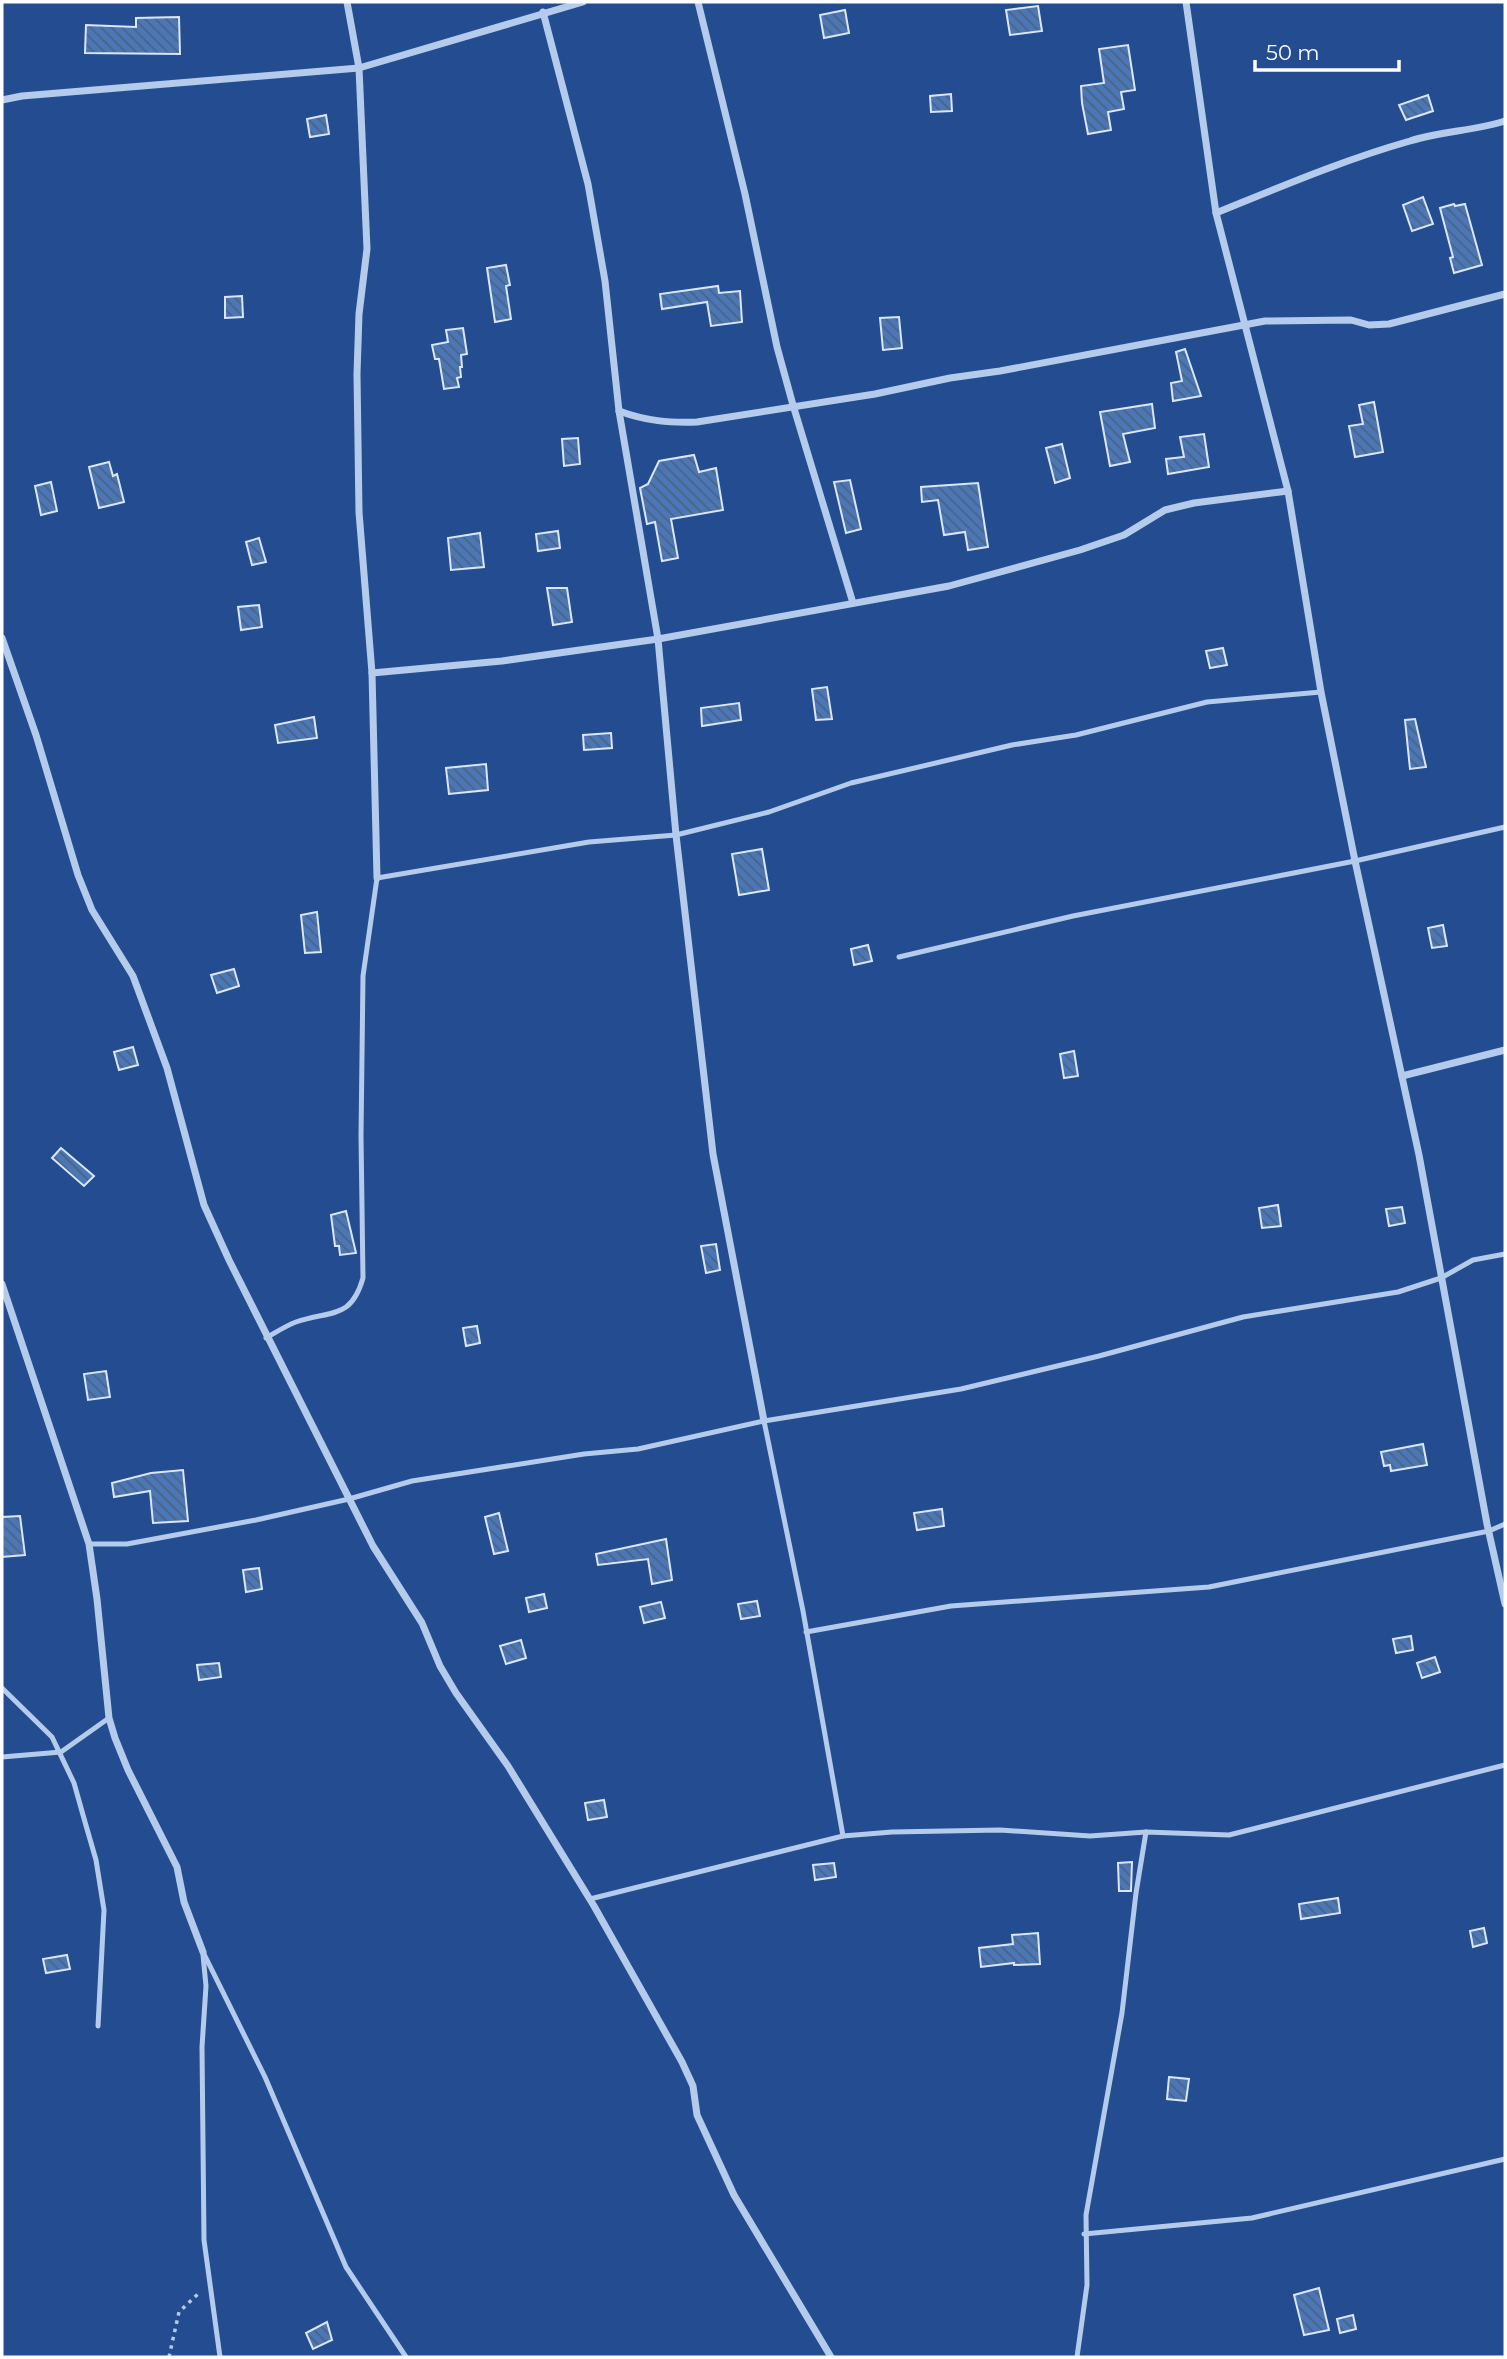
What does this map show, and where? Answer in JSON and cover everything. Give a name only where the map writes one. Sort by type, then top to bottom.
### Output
[{"type":"street","points":[[347,2],[359,68],[367,249],[359,314],[359,512],[372,673],[377,878]]},
{"type":"street","points":[[2,100],[359,68],[583,2]]},
{"type":"street","points":[[698,2],[744,194],[762,284],[793,405],[853,603]]},
{"type":"street","points":[[1186,2],[1216,213],[1288,491],[1321,692],[1419,1155],[1505,1604]]},
{"type":"street","points":[[543,12],[589,184],[605,281],[619,411],[658,639],[676,835],[713,1154],[764,1421]]},
{"type":"street","points":[[1216,213],[1343,162],[1413,139],[1488,127],[1505,121]]},
{"type":"street","points":[[619,411],[642,419],[670,423],[697,422],[876,394],[1265,321],[1351,320],[1369,325],[1389,324],[1505,294]]},
{"type":"street","points":[[372,673],[502,661],[658,639],[949,586],[1124,535],[1165,510],[1194,503],[1288,491]]},
{"type":"street","points":[[2,638],[36,735],[78,875],[92,911],[133,976],[167,1068],[204,1205],[266,1338],[379,1557],[422,1623],[440,1666],[508,1766],[590,1899],[682,2063],[693,2086],[697,2115],[734,2195],[831,2357]]},
{"type":"street","points":[[1402,1076],[1505,1049]]},
{"type":"street","points":[[2,1284],[89,1544],[109,1718],[128,1770],[177,1867],[184,1902],[203,1952]]},
{"type":"lane","points":[[266,1338],[293,1323],[347,1308],[358,1297],[363,1278],[363,976],[377,878],[589,842],[676,835],[769,812],[851,783],[1012,745],[1076,735],[1207,702],[1321,692]]},
{"type":"lane","points":[[899,957],[1073,916],[1355,861],[1505,827]]},
{"type":"lane","points":[[89,1544],[127,1544],[256,1520],[349,1499],[412,1481],[584,1454],[638,1449],[764,1421],[961,1389],[1099,1356],[1242,1317],[1398,1292],[1441,1278],[1472,1260],[1505,1254]]},
{"type":"lane","points":[[764,1421],[843,1836]]},
{"type":"lane","points":[[806,1632],[951,1606],[1209,1587],[1489,1531],[1505,1524]]},
{"type":"lane","points":[[2,1688],[52,1737],[61,1752],[74,1783],[96,1860],[104,1910],[98,2026]]},
{"type":"lane","points":[[2,1757],[61,1752],[109,1718]]},
{"type":"lane","points":[[590,1899],[843,1836],[987,1830],[1090,1836],[1146,1832],[1229,1835],[1505,1765]]},
{"type":"lane","points":[[1077,2357],[1087,2285],[1084,2234],[1086,2215],[1122,2013],[1146,1832]]},
{"type":"lane","points":[[203,1952],[206,1986],[202,2047],[205,2192],[203,2210],[209,2284],[220,2357]]},
{"type":"lane","points":[[203,1952],[265,2077],[346,2267],[406,2357]]},
{"type":"lane","points":[[1084,2234],[1252,2218],[1505,2160]]},
{"type":"path","points":[[169,2357],[179,2312],[209,2284]]},
{"type":"building","points":[[1038,6],[1042,31],[1010,35],[1006,10]]},
{"type":"building","points":[[845,10],[849,33],[824,38],[820,15]]},
{"type":"building","points":[[179,17],[180,54],[85,53],[86,25],[136,27],[136,18]]},
{"type":"building","points":[[1128,45],[1135,90],[1121,92],[1124,109],[1108,112],[1111,130],[1088,134],[1081,86],[1104,83],[1099,49]]},
{"type":"building","points":[[951,94],[952,111],[931,112],[930,96]]},
{"type":"building","points":[[1428,95],[1433,111],[1406,120],[1399,105]]},
{"type":"building","points":[[326,115],[329,134],[310,137],[307,119]]},
{"type":"building","points":[[1423,197],[1433,224],[1412,231],[1403,205]]},
{"type":"building","points":[[1465,204],[1482,265],[1454,273],[1450,258],[1453,257],[1440,208]]},
{"type":"building","points":[[506,265],[510,285],[506,286],[511,319],[495,322],[487,268]]},
{"type":"building","points":[[718,286],[719,293],[740,291],[742,322],[711,326],[707,302],[662,309],[660,294]]},
{"type":"building","points":[[242,296],[243,317],[225,318],[225,297]]},
{"type":"building","points":[[899,317],[902,348],[883,350],[880,318]]},
{"type":"building","points":[[463,328],[467,354],[461,355],[461,377],[457,378],[459,387],[444,389],[439,359],[435,359],[432,345],[448,342],[446,330]]},
{"type":"building","points":[[1185,349],[1201,396],[1173,401],[1171,383],[1182,381],[1176,352]]},
{"type":"building","points":[[1374,402],[1383,452],[1355,457],[1349,426],[1363,424],[1359,405]]},
{"type":"building","points":[[1152,404],[1155,428],[1123,434],[1130,462],[1110,466],[1100,412]]},
{"type":"building","points":[[1204,434],[1209,467],[1168,474],[1166,459],[1184,457],[1180,437]]},
{"type":"building","points":[[578,438],[580,464],[564,466],[562,439]]},
{"type":"building","points":[[1062,444],[1070,478],[1055,483],[1046,448]]},
{"type":"building","points":[[694,455],[699,472],[716,468],[723,510],[671,519],[678,558],[662,561],[655,522],[647,524],[640,488],[648,484],[659,461]]},
{"type":"building","points":[[109,462],[113,476],[117,474],[124,502],[99,508],[89,467]]},
{"type":"building","points":[[850,480],[861,529],[846,533],[834,482]]},
{"type":"building","points":[[51,482],[57,511],[41,515],[35,486]]},
{"type":"building","points":[[978,483],[988,547],[968,550],[965,532],[944,535],[938,500],[922,502],[921,487]]},
{"type":"building","points":[[558,531],[560,548],[538,551],[536,534]]},
{"type":"building","points":[[480,533],[484,567],[451,570],[448,538]]},
{"type":"building","points":[[259,538],[266,562],[252,565],[246,542]]},
{"type":"building","points":[[547,588],[567,588],[572,622],[553,625]]},
{"type":"building","points":[[259,605],[262,627],[241,630],[238,607]]},
{"type":"building","points":[[1223,648],[1227,665],[1210,668],[1206,651]]},
{"type":"building","points":[[827,687],[832,719],[816,720],[812,689]]},
{"type":"building","points":[[739,703],[741,720],[702,726],[701,708]]},
{"type":"building","points":[[314,717],[317,738],[278,743],[275,725]]},
{"type":"building","points":[[1415,719],[1426,767],[1410,769],[1405,720]]},
{"type":"building","points":[[611,733],[612,748],[584,750],[583,735]]},
{"type":"building","points":[[486,764],[488,790],[449,794],[446,768]]},
{"type":"building","points":[[762,849],[769,890],[739,895],[732,854]]},
{"type":"building","points":[[317,912],[321,952],[305,953],[301,915]]},
{"type":"building","points":[[1443,925],[1447,946],[1432,948],[1428,928]]},
{"type":"building","points":[[868,945],[872,961],[854,965],[851,949]]},
{"type":"building","points":[[234,969],[239,986],[217,993],[211,975]]},
{"type":"building","points":[[133,1047],[138,1065],[119,1070],[114,1052]]},
{"type":"building","points":[[1074,1051],[1078,1076],[1064,1078],[1060,1054]]},
{"type":"building","points":[[61,1148],[94,1176],[84,1186],[52,1158]]},
{"type":"building","points":[[1278,1205],[1281,1226],[1262,1228],[1259,1208]]},
{"type":"building","points":[[1402,1207],[1405,1223],[1389,1226],[1386,1209]]},
{"type":"building","points":[[346,1211],[356,1253],[340,1255],[339,1246],[335,1246],[331,1215]]},
{"type":"building","points":[[716,1244],[720,1270],[706,1273],[701,1246]]},
{"type":"building","points":[[477,1326],[480,1343],[466,1346],[463,1328]]},
{"type":"building","points":[[106,1371],[110,1397],[88,1400],[84,1374]]},
{"type":"building","points":[[1423,1444],[1427,1465],[1391,1471],[1390,1465],[1384,1466],[1381,1452]]},
{"type":"building","points":[[183,1470],[188,1521],[153,1523],[150,1491],[114,1497],[112,1483],[151,1473]]},
{"type":"building","points":[[942,1509],[944,1526],[917,1530],[914,1513]]},
{"type":"building","points":[[499,1513],[508,1551],[494,1554],[485,1517]]},
{"type":"building","points":[[20,1516],[25,1555],[2,1557],[2,1517]]},
{"type":"building","points":[[666,1539],[672,1580],[652,1584],[648,1559],[598,1565],[596,1554]]},
{"type":"building","points":[[259,1568],[262,1589],[246,1592],[243,1570]]},
{"type":"building","points":[[544,1594],[547,1608],[529,1612],[526,1598]]},
{"type":"building","points":[[757,1601],[760,1616],[741,1619],[738,1604]]},
{"type":"building","points":[[661,1602],[665,1618],[644,1623],[640,1607]]},
{"type":"building","points":[[1411,1636],[1413,1650],[1396,1653],[1393,1639]]},
{"type":"building","points":[[521,1640],[526,1658],[506,1664],[500,1646]]},
{"type":"building","points":[[1435,1657],[1440,1672],[1422,1678],[1417,1663]]},
{"type":"building","points":[[219,1663],[221,1677],[199,1680],[197,1665]]},
{"type":"building","points":[[604,1800],[607,1817],[588,1820],[585,1803]]},
{"type":"building","points":[[1132,1862],[1131,1891],[1119,1891],[1118,1863]]},
{"type":"building","points":[[834,1863],[836,1877],[815,1880],[813,1865]]},
{"type":"building","points":[[1338,1898],[1340,1913],[1301,1919],[1299,1904]]},
{"type":"building","points":[[1484,1928],[1487,1943],[1473,1947],[1470,1931]]},
{"type":"building","points":[[1038,1933],[1040,1964],[1014,1963],[981,1967],[979,1948],[1013,1944],[1012,1935]]},
{"type":"building","points":[[67,1955],[70,1969],[46,1973],[43,1959]]},
{"type":"building","points":[[1169,2077],[1189,2079],[1186,2101],[1167,2099]]},
{"type":"building","points":[[1319,2288],[1329,2330],[1304,2335],[1294,2295]]},
{"type":"building","points":[[1353,2315],[1356,2329],[1340,2333],[1337,2319]]},
{"type":"building","points":[[327,2322],[332,2340],[313,2349],[306,2333]]}]
